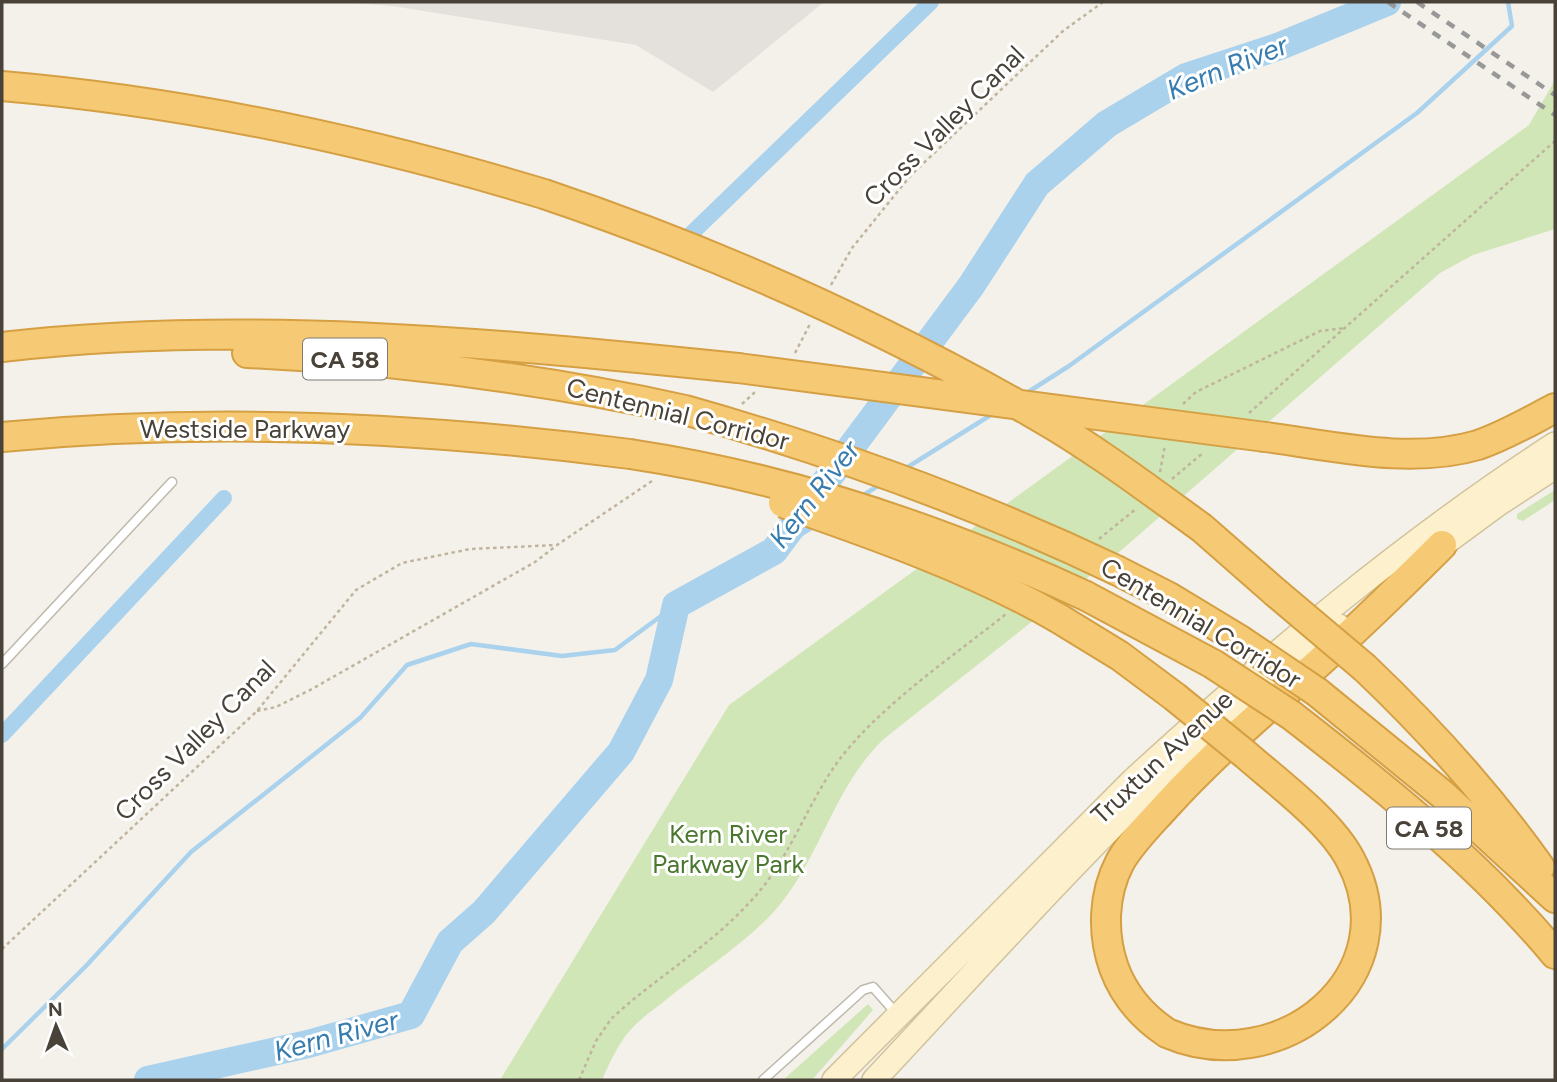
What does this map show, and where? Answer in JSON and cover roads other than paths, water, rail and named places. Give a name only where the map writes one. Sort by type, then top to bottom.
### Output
[{"type":"highway","points":[[2,86],[149,103],[284,126],[404,154],[544,194],[720,258],[871,326],[1036,415],[1108,461],[1202,528],[1365,668],[1417,717],[1485,792],[1555,890]]},
{"type":"highway","points":[[2,349],[147,337],[354,337],[503,346],[738,368],[1377,452],[1429,453],[1479,444],[1555,408]]},
{"type":"highway","name":"Centennial Corridor","points":[[2,349],[202,352],[390,363],[530,380],[685,410],[794,442],[924,486],[1015,523],[1118,571],[1169,597],[1240,640],[1317,692],[1451,802],[1555,898]]},
{"type":"highway","name":"Westside Parkway","points":[[2,437],[238,426],[390,431],[488,439],[626,457]]},
{"type":"highway","points":[[626,457],[827,518],[974,577],[1035,605],[1120,656],[1175,697],[1245,754],[1326,827],[1343,848],[1362,887],[1366,910],[1366,934],[1361,959],[1351,983],[1323,1020],[1293,1040],[1269,1049],[1222,1052],[1205,1049],[1173,1037],[1146,1016],[1125,990],[1111,958],[1107,941],[1107,907],[1115,874],[1125,854],[1141,834],[1208,762],[1248,723],[1360,625],[1442,545]]},
{"type":"highway","name":"Centennial Corridor","points":[[626,457],[720,470],[834,499],[946,536],[1086,596],[1213,664],[1291,715],[1372,778],[1437,835],[1496,890],[1555,954]]},
{"type":"main road","name":"Truxtun Avenue","points":[[834,1080],[1133,780],[1182,735],[1361,583],[1468,502],[1555,444]]},
{"type":"main road","name":"Truxtun Avenue","points":[[874,1080],[1087,851],[1200,742],[1380,592],[1442,545],[1555,467]]},
{"type":"main road","points":[[849,1080],[895,1031],[898,1015]]},
{"type":"lane","points":[[2,664],[172,482]]},
{"type":"lane","points":[[763,1080],[863,989],[873,987],[898,1015]]},
{"type":"waterway","points":[[692,233],[931,2]]},
{"type":"waterway","name":"Kern River","points":[[148,1080],[308,1044],[411,1015],[450,942],[484,912],[621,752],[659,680],[676,605],[774,551],[971,286],[1037,184],[1107,124],[1186,77],[1280,46],[1387,2]]},
{"type":"waterway","points":[[1025,394],[1069,366],[1417,113],[1512,26],[1508,2]]},
{"type":"waterway","points":[[903,470],[994,413]]},
{"type":"waterway","points":[[862,496],[881,484]]},
{"type":"waterway","points":[[2,735],[224,498]]},
{"type":"waterway","points":[[774,551],[816,525]]},
{"type":"waterway","points":[[2,1049],[85,967],[191,852],[360,718],[407,665],[471,644],[562,656],[615,650],[676,605]]},
{"type":"railway","points":[[1388,2],[1555,115]]},
{"type":"railway","points":[[1417,2],[1555,95]]},
{"type":"park label","name":"Kern River Parkway Park","points":[[728,849]]}]
